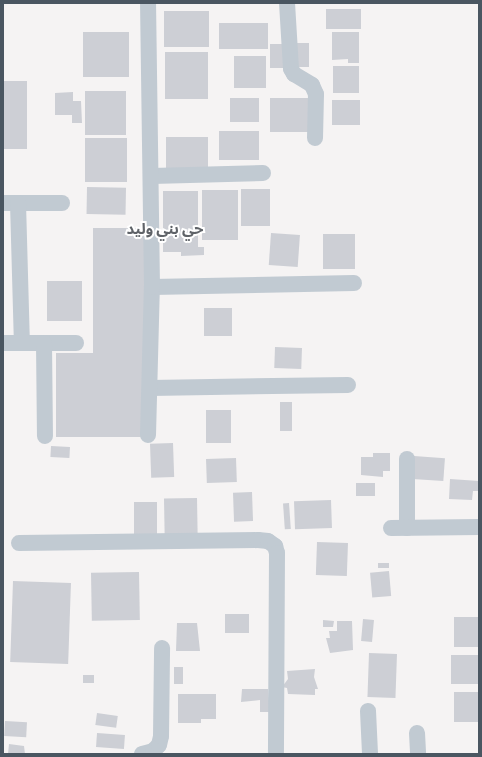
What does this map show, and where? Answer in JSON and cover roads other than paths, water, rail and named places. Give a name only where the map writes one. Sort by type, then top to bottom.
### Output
[{"type":"street","points":[[148,3],[152,176],[152,287],[148,435]]},
{"type":"street","points":[[287,3],[291,69],[294,74],[312,85],[316,94],[315,138]]},
{"type":"street","points":[[152,176],[264,172]]},
{"type":"street","points":[[22,343],[11,203],[62,203]]},
{"type":"street","points":[[152,287],[354,282]]},
{"type":"street","points":[[3,343],[76,343]]},
{"type":"street","points":[[44,343],[45,436]]},
{"type":"street","points":[[150,388],[348,385]]},
{"type":"street","points":[[407,458],[408,528]]},
{"type":"street","points":[[391,528],[479,528]]},
{"type":"street","points":[[19,543],[268,541],[274,546],[277,553],[276,754]]},
{"type":"street","points":[[142,754],[153,751],[159,745],[161,736],[162,648]]},
{"type":"street","points":[[368,711],[370,754]]},
{"type":"street","points":[[417,733],[418,754]]},
{"type":"district","name":"حي بني وليد","points":[[165,229]]}]
